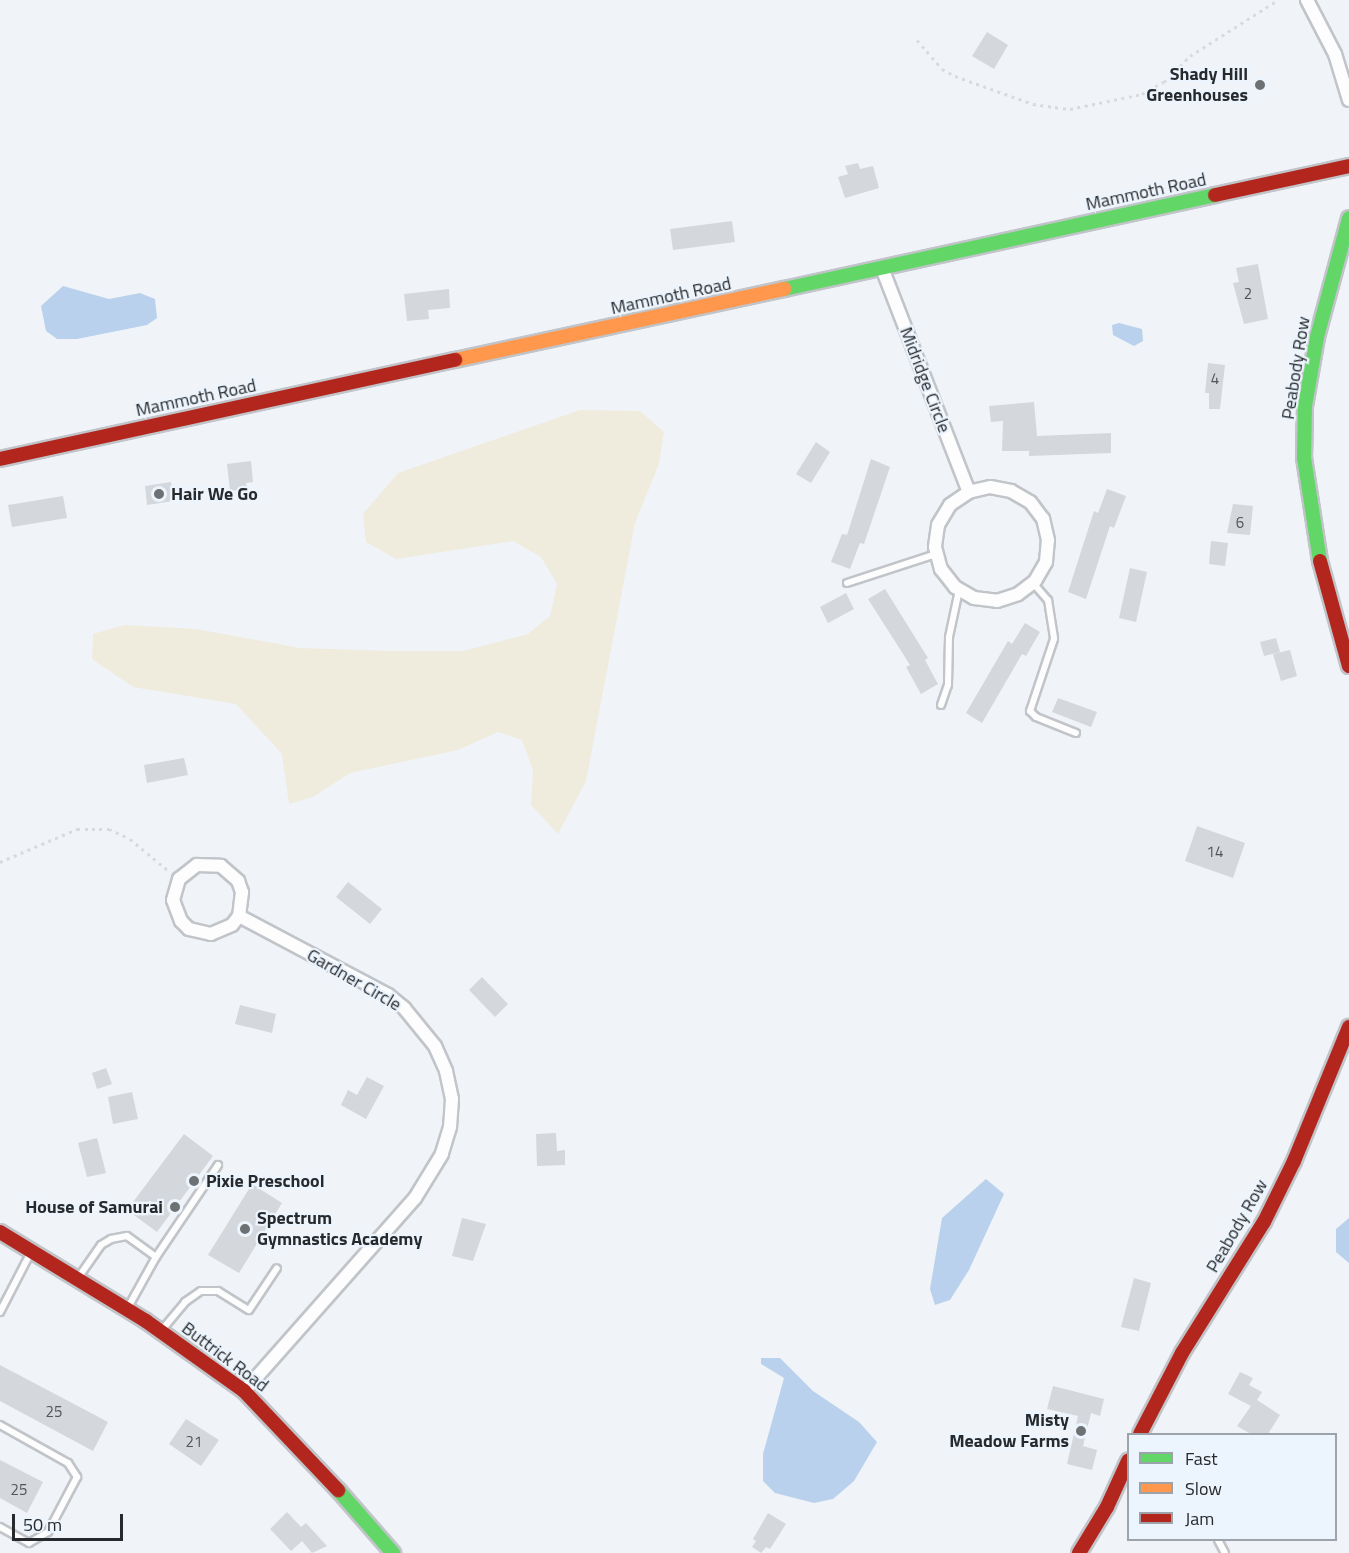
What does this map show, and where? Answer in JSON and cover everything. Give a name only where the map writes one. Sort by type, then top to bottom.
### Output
[{"type":"street","points":[[1307,0],[1335,54],[1349,100]]},
{"type":"street","name":"Mammoth Road","points":[[0,459],[1349,166]]},
{"type":"street","name":"Peabody Row","points":[[1349,218],[1317,337],[1305,406],[1304,458],[1317,549],[1349,666]]},
{"type":"street","name":"Midridge Circle","points":[[882,268],[969,492]]},
{"type":"street","points":[[990,487],[1011,491],[1037,510],[1047,530],[1048,551],[1033,583],[1018,594],[997,601],[974,598],[959,591],[947,579],[936,554],[936,536],[943,514],[969,492],[990,487]]},
{"type":"street","points":[[197,865],[221,866],[238,881],[242,892],[238,916],[222,931],[211,934],[189,928],[181,921],[172,900],[179,879],[197,865]]},
{"type":"street","name":"Gardner Circle","points":[[238,916],[388,995],[404,1008],[435,1046],[446,1071],[452,1099],[450,1127],[442,1154],[414,1198],[244,1391]]},
{"type":"street","name":"Peabody Row","points":[[1141,1433],[1182,1353],[1264,1222],[1294,1161],[1349,1027]]},
{"type":"street","name":"Buttrick Road","points":[[0,1232],[127,1309],[244,1391],[308,1455],[393,1553]]},
{"type":"street","points":[[1078,1553],[1127,1469]]},
{"type":"lane","points":[[847,583],[936,554]]},
{"type":"lane","points":[[1033,583],[1048,600],[1054,639],[1030,711],[1036,717],[1076,733]]},
{"type":"lane","points":[[941,705],[948,685],[949,637],[959,591]]},
{"type":"lane","points":[[127,1309],[156,1257],[218,1165]]},
{"type":"lane","points":[[78,1278],[101,1245],[120,1236],[127,1236],[156,1257]]},
{"type":"lane","points":[[0,1312],[31,1251]]},
{"type":"lane","points":[[160,1332],[185,1302],[201,1291],[218,1291],[249,1310],[277,1268]]},
{"type":"lane","points":[[0,1425],[68,1463],[77,1477],[48,1532],[29,1543],[0,1527]]},
{"type":"path","points":[[917,40],[942,69],[955,76],[1033,104],[1070,109],[1142,94],[1164,82],[1190,56],[1278,0]]},
{"type":"path","points":[[0,862],[77,829],[109,829],[130,839],[179,879]]},
{"type":"shaded area","points":[[580,410],[640,411],[664,432],[659,464],[635,523],[586,781],[558,834],[531,805],[533,770],[522,740],[498,732],[458,750],[350,773],[313,797],[289,804],[282,754],[236,704],[133,687],[92,659],[93,634],[124,625],[196,629],[300,648],[391,651],[463,651],[528,634],[550,616],[557,584],[541,557],[513,541],[396,559],[366,542],[363,514],[398,473]]},
{"type":"water","points":[[63,286],[109,299],[140,293],[155,299],[157,318],[147,325],[77,339],[57,339],[46,331],[41,306]]},
{"type":"water","points":[[1119,323],[1142,329],[1143,341],[1134,346],[1113,335],[1112,325]]},
{"type":"water","points":[[986,1179],[1004,1194],[969,1270],[950,1300],[935,1305],[930,1289],[942,1218]]},
{"type":"water","points":[[1349,1218],[1349,1263],[1336,1252],[1336,1229]]},
{"type":"water","points":[[761,1358],[780,1358],[813,1391],[859,1422],[877,1442],[854,1481],[833,1499],[814,1503],[775,1493],[763,1481],[763,1454],[784,1378],[761,1364]]},
{"type":"building","points":[[987,32],[1008,45],[994,69],[972,56]]},
{"type":"building","points":[[858,163],[860,169],[873,166],[879,188],[845,198],[838,177],[848,174],[845,166]]},
{"type":"building","points":[[732,221],[735,242],[673,250],[670,229]]},
{"type":"building","points":[[1258,264],[1268,319],[1244,324],[1233,283],[1239,282],[1236,268]]},
{"type":"building","points":[[449,289],[450,308],[428,310],[429,319],[407,321],[404,294]]},
{"type":"building","points":[[1208,363],[1225,365],[1220,409],[1209,409],[1209,393],[1205,393]]},
{"type":"building","points":[[1034,402],[1037,436],[1111,433],[1111,453],[1029,456],[1029,451],[1002,451],[1003,421],[991,422],[989,406]]},
{"type":"building","points":[[816,442],[830,452],[811,483],[796,474]]},
{"type":"building","points":[[871,459],[890,467],[864,544],[860,543],[850,569],[831,562],[842,534],[847,535]]},
{"type":"building","points":[[251,461],[253,482],[246,483],[247,489],[230,491],[227,464]]},
{"type":"building","name":"Hair We Go","points":[[171,482],[174,501],[147,505],[145,486]]},
{"type":"building","points":[[1107,489],[1126,496],[1114,528],[1110,526],[1086,599],[1068,592],[1094,511],[1098,513]]},
{"type":"building","points":[[63,496],[67,518],[12,527],[8,505]]},
{"type":"building","points":[[1233,504],[1253,506],[1250,535],[1227,533]]},
{"type":"building","points":[[1211,541],[1228,543],[1225,566],[1209,564]]},
{"type":"building","points":[[1130,568],[1147,572],[1136,622],[1119,618]]},
{"type":"building","points":[[885,589],[928,658],[925,660],[938,684],[921,694],[906,667],[910,665],[868,599]]},
{"type":"building","points":[[846,593],[854,609],[828,623],[820,607]]},
{"type":"building","points":[[1025,623],[1040,632],[1026,656],[1022,654],[982,723],[966,713],[1008,641],[1012,644]]},
{"type":"building","points":[[1276,638],[1280,652],[1264,656],[1260,642]]},
{"type":"building","points":[[1290,650],[1297,676],[1281,681],[1273,654]]},
{"type":"building","points":[[1058,698],[1097,712],[1091,727],[1052,712]]},
{"type":"building","points":[[184,758],[188,775],[147,783],[144,765]]},
{"type":"building","points":[[1197,826],[1245,843],[1233,878],[1185,861]]},
{"type":"building","points":[[348,882],[382,909],[370,924],[336,897]]},
{"type":"building","points":[[482,977],[508,1004],[495,1017],[469,990]]},
{"type":"building","points":[[240,1005],[276,1014],[272,1033],[235,1024]]},
{"type":"building","points":[[106,1068],[112,1084],[97,1089],[92,1073]]},
{"type":"building","points":[[367,1077],[384,1086],[366,1119],[341,1105],[348,1090],[357,1095]]},
{"type":"building","points":[[132,1092],[138,1119],[113,1124],[108,1097]]},
{"type":"building","points":[[556,1133],[557,1151],[565,1150],[565,1165],[537,1166],[536,1134]]},
{"type":"building","points":[[184,1134],[213,1156],[157,1232],[127,1210]]},
{"type":"building","points":[[97,1138],[106,1173],[87,1177],[78,1143]]},
{"type":"building","name":"Spectrum Gymnastics Academy","points":[[252,1184],[282,1203],[239,1273],[208,1255]]},
{"type":"building","points":[[462,1218],[486,1224],[473,1261],[452,1256]]},
{"type":"building","points":[[1134,1278],[1151,1283],[1139,1331],[1121,1327]]},
{"type":"building","points":[[0,1365],[108,1422],[93,1451],[0,1401]]},
{"type":"building","points":[[1240,1372],[1253,1378],[1249,1385],[1262,1392],[1257,1400],[1280,1415],[1269,1433],[1249,1433],[1237,1426],[1251,1406],[1228,1394]]},
{"type":"building","name":"Misty Meadow Farms","points":[[1053,1386],[1104,1399],[1100,1416],[1091,1413],[1083,1446],[1097,1450],[1092,1470],[1067,1464],[1078,1416],[1047,1409]]},
{"type":"building","points":[[186,1419],[219,1440],[201,1466],[169,1444]]},
{"type":"building","points":[[0,1460],[43,1482],[27,1513],[0,1498]]},
{"type":"building","points":[[287,1512],[301,1527],[306,1523],[327,1546],[312,1553],[302,1541],[291,1551],[270,1529]]},
{"type":"building","points":[[768,1513],[786,1524],[770,1549],[766,1547],[761,1553],[752,1547],[756,1541],[753,1539]]},
{"type":"traffic: fast","points":[[784,289],[1215,195]]},
{"type":"traffic: fast","points":[[1320,561],[1304,458],[1305,406],[1317,337],[1349,218]]},
{"type":"traffic: fast","points":[[338,1490],[393,1553]]},
{"type":"traffic: slow","points":[[455,360],[784,289]]},
{"type":"traffic: jam","points":[[1215,195],[1349,166]]},
{"type":"traffic: jam","points":[[0,459],[455,360]]},
{"type":"traffic: jam","points":[[1320,561],[1349,666]]},
{"type":"traffic: jam","points":[[1141,1433],[1182,1353],[1264,1222],[1294,1161],[1349,1027]]},
{"type":"traffic: jam","points":[[0,1232],[146,1321],[244,1391],[338,1490]]},
{"type":"traffic: jam","points":[[1079,1553],[1107,1507],[1127,1463]]},
{"type":"place","name":"Shady Hill Greenhouses","points":[[1260,85]]},
{"type":"place","name":"Hair We Go","points":[[159,494]]},
{"type":"place","name":"Pixie Preschool","points":[[194,1181]]},
{"type":"place","name":"House of Samurai","points":[[175,1207]]},
{"type":"place","name":"Spectrum Gymnastics Academy","points":[[245,1229]]},
{"type":"place","name":"Misty Meadow Farms","points":[[1081,1431]]}]
